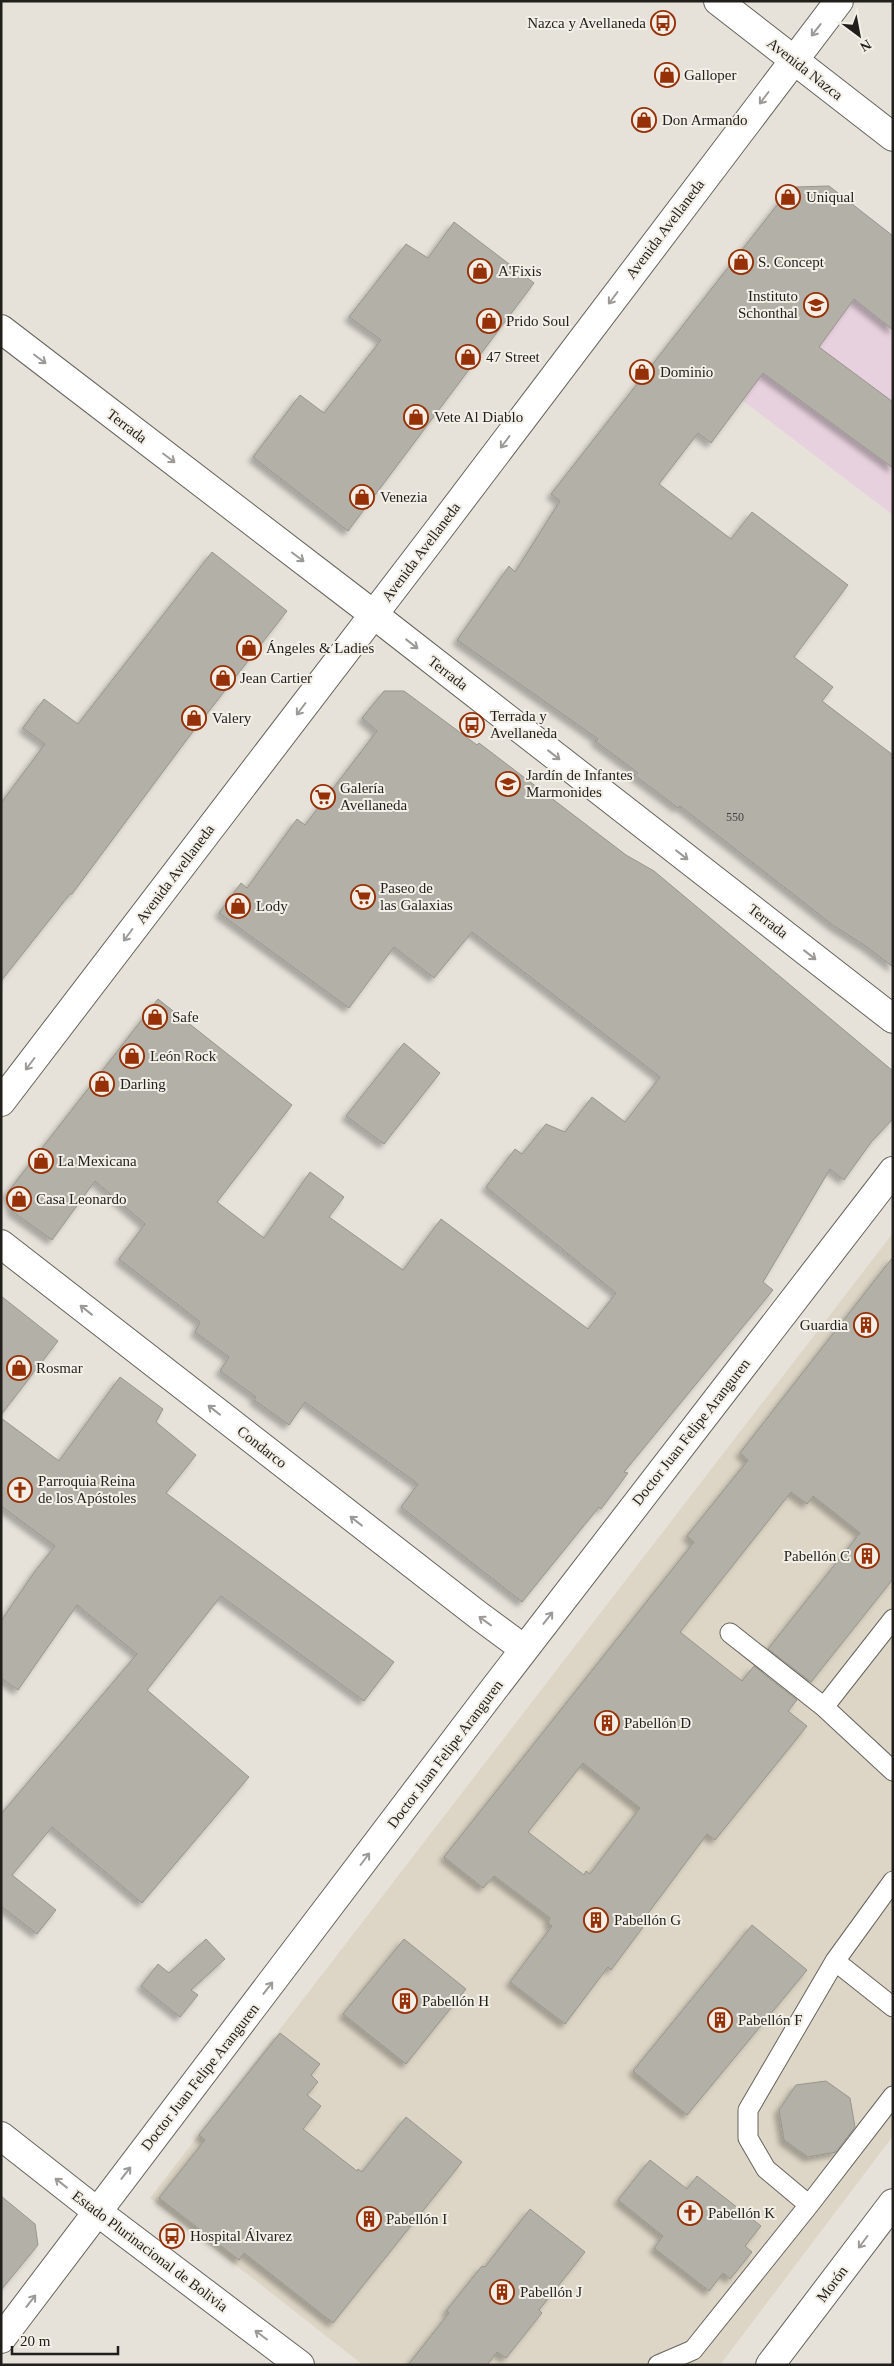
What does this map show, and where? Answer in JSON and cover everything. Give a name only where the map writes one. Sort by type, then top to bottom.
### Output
[{"type":"street","name":"Avenida Nazca","points":[[718,1],[893,137]]},
{"type":"street","name":"Avenida Avellaneda","points":[[1,1102],[839,1]]},
{"type":"street","name":"Terrada","points":[[1,329],[373,614],[893,1019]]},
{"type":"street","name":"Doctor Juan Felipe Aranguren","points":[[1,2340],[524,1649],[890,1182]]},
{"type":"street","name":"Condarco","points":[[1,1244],[478,1616],[524,1649]]},
{"type":"street","name":"Estado Plurinacional de Bolivia","points":[[1,2136],[99,2213],[300,2365]]},
{"type":"street","name":"Morón","points":[[770,2365],[893,2203]]},
{"type":"lane","points":[[824,1707],[893,1619]]},
{"type":"lane","points":[[730,1633],[824,1707],[893,1771]]},
{"type":"lane","points":[[809,2205],[766,2169],[748,2138],[748,2110],[835,1961],[893,1881]]},
{"type":"lane","points":[[835,1961],[893,2007]]},
{"type":"lane","points":[[658,2365],[693,2350],[893,2096]]},
{"type":"shaded area","name":"Instituto Schonthal","points":[[829,186],[893,235],[893,515],[730,391],[783,247]]},
{"type":"shaded area","points":[[893,1233],[893,2136],[720,2365],[363,2365],[150,2198]]},
{"type":"building","points":[[829,186],[893,236],[893,330],[854,299],[819,347],[893,402],[893,468],[763,373],[711,443],[698,433],[659,484],[731,539],[752,512],[848,585],[794,657],[833,687],[822,701],[893,755],[893,967],[867,947],[834,926],[680,806],[678,808],[634,775],[638,773],[595,741],[598,739],[457,640],[509,566],[515,572],[560,501],[551,494],[788,191],[796,187]]},
{"type":"building","points":[[454,222],[534,283],[348,531],[253,457],[300,395],[324,413],[381,340],[349,317],[406,244],[428,258]]},
{"type":"building","points":[[212,552],[287,611],[188,738],[72,894],[70,894],[1,981],[1,803],[45,744],[23,728],[44,699],[78,724]]},
{"type":"building","points":[[384,691],[404,691],[477,745],[479,743],[626,855],[654,871],[893,1071],[893,1119],[872,1141],[844,1180],[830,1169],[763,1282],[773,1290],[624,1472],[628,1473],[601,1509],[599,1507],[522,1602],[401,1507],[418,1484],[305,1402],[289,1425],[254,1400],[256,1397],[220,1371],[229,1357],[195,1332],[200,1322],[119,1259],[145,1224],[95,1181],[52,1240],[13,1212],[7,1193],[158,999],[292,1105],[217,1202],[264,1238],[310,1172],[344,1197],[329,1217],[403,1270],[441,1219],[588,1329],[616,1293],[486,1187],[515,1149],[522,1154],[546,1124],[565,1132],[592,1097],[625,1122],[660,1077],[472,932],[434,978],[394,947],[349,1008],[219,913],[241,883],[247,888],[297,819],[305,825],[377,731],[362,718]]},
{"type":"building","points":[[404,1043],[440,1073],[384,1144],[346,1116]]},
{"type":"building","points":[[893,1257],[893,1579],[811,1682],[768,1649],[860,1533],[813,1496],[807,1504],[791,1492],[680,1632],[742,1681],[754,1666],[797,1700],[788,1711],[807,1726],[715,1840],[707,1834],[643,1920],[646,1923],[611,1970],[608,1967],[565,2024],[510,1982],[552,1926],[548,1923],[550,1918],[494,1876],[483,1888],[444,1857],[694,1542],[687,1536],[748,1460],[740,1453]],"holes":[[[583,1763],[640,1808],[590,1874],[586,1871],[584,1875],[528,1832]]]},
{"type":"building","name":"Rosmar","points":[[1,1296],[58,1341],[1,1415]]},
{"type":"building","points":[[120,1377],[163,1409],[156,1422],[196,1455],[166,1493],[394,1662],[364,1701],[221,1596],[147,1690],[249,1777],[142,1903],[52,1827],[12,1875],[56,1910],[37,1934],[1,1906],[1,1814],[137,1654],[77,1605],[18,1690],[1,1678],[1,1621],[35,1571],[55,1546],[1,1506],[1,1418],[59,1461]]},
{"type":"building","name":"Pabellón F","points":[[752,1925],[807,1970],[687,2115],[633,2071]]},
{"type":"building","points":[[206,1939],[225,1959],[191,1990],[198,1995],[180,2017],[141,1986],[158,1964],[169,1973]]},
{"type":"building","name":"Pabellón H","points":[[404,1939],[466,1989],[406,2064],[343,2014]]},
{"type":"building","points":[[280,2033],[320,2064],[311,2075],[318,2082],[307,2095],[321,2106],[303,2129],[357,2171],[358,2169],[362,2172],[406,2117],[462,2162],[333,2323],[244,2253],[239,2260],[159,2198],[205,2140],[199,2135]]},
{"type":"building","points":[[826,2081],[850,2098],[855,2127],[836,2152],[808,2157],[784,2140],[779,2110],[796,2085]]},
{"type":"building","name":"Pabellón K","points":[[650,2160],[687,2189],[697,2176],[761,2226],[745,2246],[752,2252],[730,2279],[723,2273],[709,2291],[654,2248],[663,2236],[618,2200]]},
{"type":"building","points":[[1,2196],[35,2224],[38,2245],[1,2290]]},
{"type":"building","name":"Pabellón J","points":[[530,2209],[585,2252],[539,2310],[542,2313],[506,2358],[497,2352],[487,2365],[408,2365],[449,2313],[446,2311],[482,2266],[485,2267]]},
{"type":"place","name":"Nazca y Avellaneda","points":[[663,23]]},
{"type":"place","name":"Galloper","points":[[667,75]]},
{"type":"place","name":"Don Armando","points":[[644,120]]},
{"type":"place","name":"Uniqual","points":[[788,197]]},
{"type":"place","name":"S. Concept","points":[[741,262]]},
{"type":"place","name":"A'Fixis","points":[[480,271]]},
{"type":"place","name":"Instituto Schonthal","points":[[816,305]]},
{"type":"place","name":"Prido Soul","points":[[489,321]]},
{"type":"place","name":"47 Street","points":[[468,357]]},
{"type":"place","name":"Dominio","points":[[642,372]]},
{"type":"place","name":"Vete Al Diablo","points":[[416,417]]},
{"type":"place","name":"Venezia","points":[[362,497]]},
{"type":"place","name":"Ángeles & Ladies","points":[[249,648]]},
{"type":"place","name":"Jean Cartier","points":[[223,678]]},
{"type":"place","name":"Valery","points":[[194,718]]},
{"type":"place","name":"Terrada y Avellaneda","points":[[472,725]]},
{"type":"place","name":"Jardín de Infantes Marmonides","points":[[508,784]]},
{"type":"place","name":"Galería Avellaneda","points":[[323,797]]},
{"type":"place","name":"Paseo de las Galaxias","points":[[363,897]]},
{"type":"place","name":"Lody","points":[[238,906]]},
{"type":"place","name":"Safe","points":[[155,1017]]},
{"type":"place","name":"León Rock","points":[[132,1056]]},
{"type":"place","name":"Darling","points":[[102,1084]]},
{"type":"place","name":"La Mexicana","points":[[41,1161]]},
{"type":"place","name":"Casa Leonardo","points":[[19,1199]]},
{"type":"place","name":"Guardia","points":[[866,1325]]},
{"type":"place","name":"Rosmar","points":[[19,1368]]},
{"type":"place","name":"Parroquia Reina de los Apóstoles","points":[[20,1490]]},
{"type":"place","name":"Pabellón C","points":[[867,1556]]},
{"type":"place","name":"Pabellón D","points":[[607,1723]]},
{"type":"place","name":"Pabellón G","points":[[596,1920]]},
{"type":"place","name":"Pabellón H","points":[[405,2001]]},
{"type":"place","name":"Pabellón F","points":[[720,2020]]},
{"type":"place","name":"Pabellón K","points":[[690,2213]]},
{"type":"place","name":"Pabellón I","points":[[369,2219]]},
{"type":"place","name":"Hospital Álvarez","points":[[172,2236]]},
{"type":"place","name":"Pabellón J","points":[[502,2292]]}]
